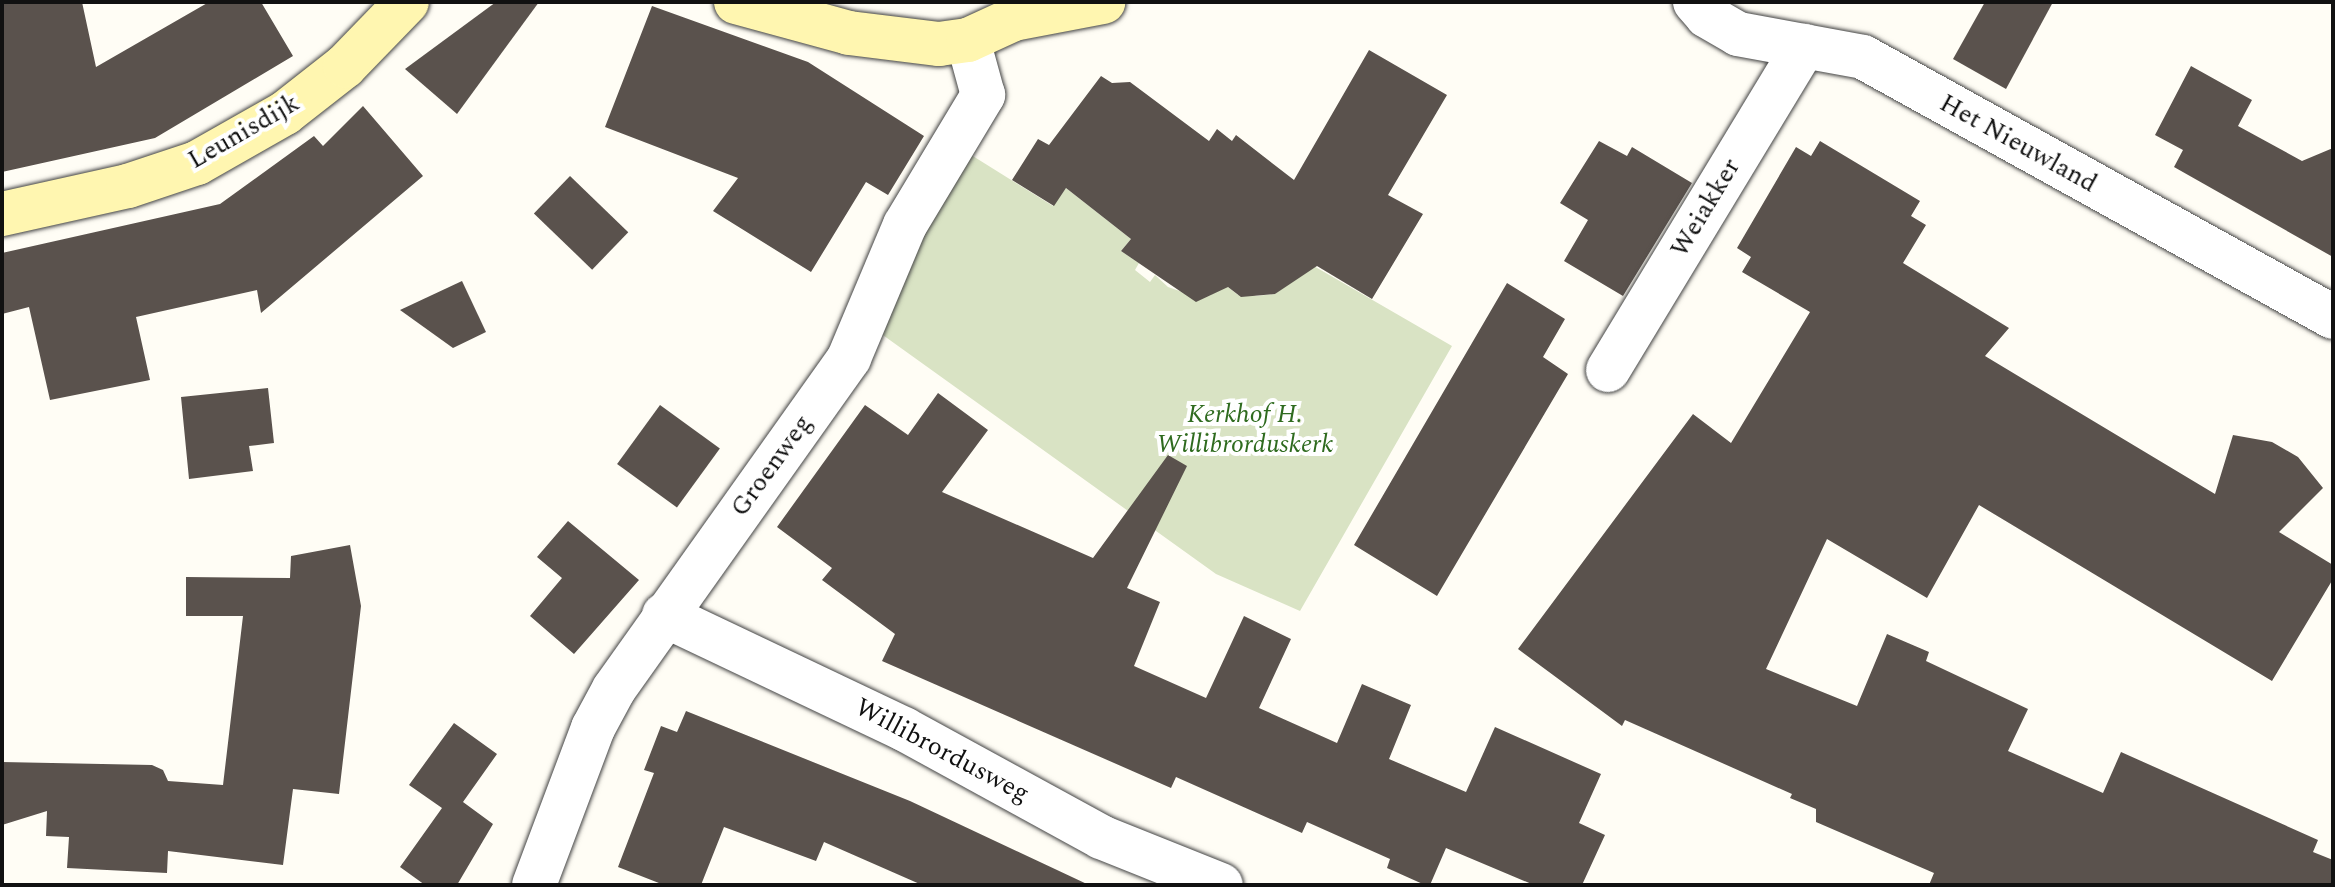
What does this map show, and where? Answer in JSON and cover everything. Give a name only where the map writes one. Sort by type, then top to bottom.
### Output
[{"type":"street","name":"Leunisdijk","points":[[2,214],[128,186],[197,163],[285,113],[345,66],[407,2]]},
{"type":"street","points":[[736,2],[893,42],[968,40],[1014,19],[1103,2]]},
{"type":"street","name":"Het Nieuwland","points":[[1695,2],[1707,16],[1738,34],[1863,57],[2333,317]]},
{"type":"street","name":"Groenweg","points":[[534,885],[593,728],[664,615],[849,358],[905,225],[983,95],[968,40]]},
{"type":"street","name":"Weiakker","points":[[1608,370],[1804,46]]},
{"type":"street","name":"Willibrordusweg","points":[[664,615],[904,729],[1101,837],[1221,885]]},
{"type":"green space","name":"Kerkhof H. Willibrorduskerk","points":[[968,153],[1053,206],[1066,188],[1131,239],[1121,251],[1139,263],[1135,270],[1150,282],[1155,275],[1168,287],[1197,297],[1211,295],[1218,279],[1238,295],[1242,289],[1256,296],[1275,294],[1312,265],[1452,346],[1300,611],[1216,574],[880,333],[918,243]]},
{"type":"building","points":[[2,2],[82,2],[96,67],[209,2],[261,2],[293,56],[155,138],[2,172]]},
{"type":"building","points":[[496,2],[539,2],[457,114],[405,69]]},
{"type":"building","points":[[1985,2],[2053,2],[2006,89],[1953,59]]},
{"type":"building","points":[[652,6],[808,62],[924,136],[888,195],[866,182],[811,272],[713,211],[738,178],[605,127]]},
{"type":"building","points":[[1369,50],[1447,95],[1388,195],[1423,214],[1372,299],[1317,266],[1275,294],[1241,297],[1228,287],[1196,302],[1121,251],[1131,239],[1066,188],[1054,206],[1012,180],[1038,139],[1049,145],[1101,76],[1112,83],[1130,82],[1209,141],[1217,129],[1232,141],[1236,135],[1294,180]]},
{"type":"building","points":[[2191,66],[2252,100],[2238,126],[2302,161],[2333,148],[2333,257],[2174,167],[2183,150],[2155,135]]},
{"type":"building","points":[[363,106],[423,176],[261,313],[257,290],[136,317],[150,380],[50,400],[29,307],[2,314],[2,253],[220,204],[314,136],[323,146]]},
{"type":"building","points":[[1599,141],[1627,156],[1632,147],[1692,183],[1623,296],[1564,261],[1588,220],[1560,203]]},
{"type":"building","points":[[1820,141],[1920,201],[1911,216],[1926,225],[1903,263],[2009,328],[1985,356],[2215,494],[2233,435],[2272,442],[2298,457],[2323,488],[2279,532],[2333,565],[2333,579],[2272,681],[1979,505],[1927,598],[1827,539],[1766,669],[1857,706],[1887,634],[1929,652],[1926,661],[2028,709],[2008,751],[2103,793],[2121,752],[2318,840],[2313,852],[2333,860],[2333,885],[1929,885],[1934,873],[1816,822],[1816,809],[1790,798],[1792,794],[1625,720],[1622,726],[1518,649],[1693,414],[1731,443],[1810,312],[1742,272],[1751,257],[1737,248],[1796,147],[1811,156]]},
{"type":"building","points":[[570,176],[628,232],[592,270],[534,213]]},
{"type":"building","points":[[462,281],[486,332],[453,348],[400,310]]},
{"type":"building","points":[[1507,283],[1565,319],[1543,357],[1568,374],[1437,596],[1354,545]]},
{"type":"building","points":[[268,388],[274,443],[249,446],[253,471],[189,479],[181,397]]},
{"type":"building","points":[[938,393],[988,430],[942,492],[1093,558],[1168,455],[1187,466],[1127,588],[1160,602],[1134,666],[1206,698],[1244,616],[1291,639],[1259,708],[1337,743],[1362,684],[1411,705],[1389,759],[1466,792],[1495,727],[1601,774],[1579,823],[1605,835],[1582,885],[1534,885],[1446,848],[1430,885],[1425,885],[1387,868],[1390,859],[1307,822],[1302,833],[1176,777],[1171,788],[882,661],[895,634],[822,580],[832,568],[777,527],[865,405],[908,435]]},
{"type":"building","points":[[660,405],[720,448],[677,508],[617,464]]},
{"type":"building","points":[[568,521],[639,580],[574,654],[530,616],[562,578],[537,557]]},
{"type":"building","points":[[350,545],[361,606],[339,794],[293,789],[283,865],[168,851],[167,873],[67,868],[69,837],[46,836],[47,811],[2,825],[2,762],[152,765],[163,770],[168,781],[223,785],[243,616],[186,616],[186,577],[290,578],[291,556]]},
{"type":"building","points":[[686,711],[910,801],[1089,885],[922,885],[824,842],[816,861],[724,827],[701,885],[664,885],[618,867],[654,773],[644,770],[661,726],[677,732]]},
{"type":"building","points":[[454,723],[497,754],[463,802],[493,824],[457,885],[425,885],[400,867],[442,808],[409,785]]}]
